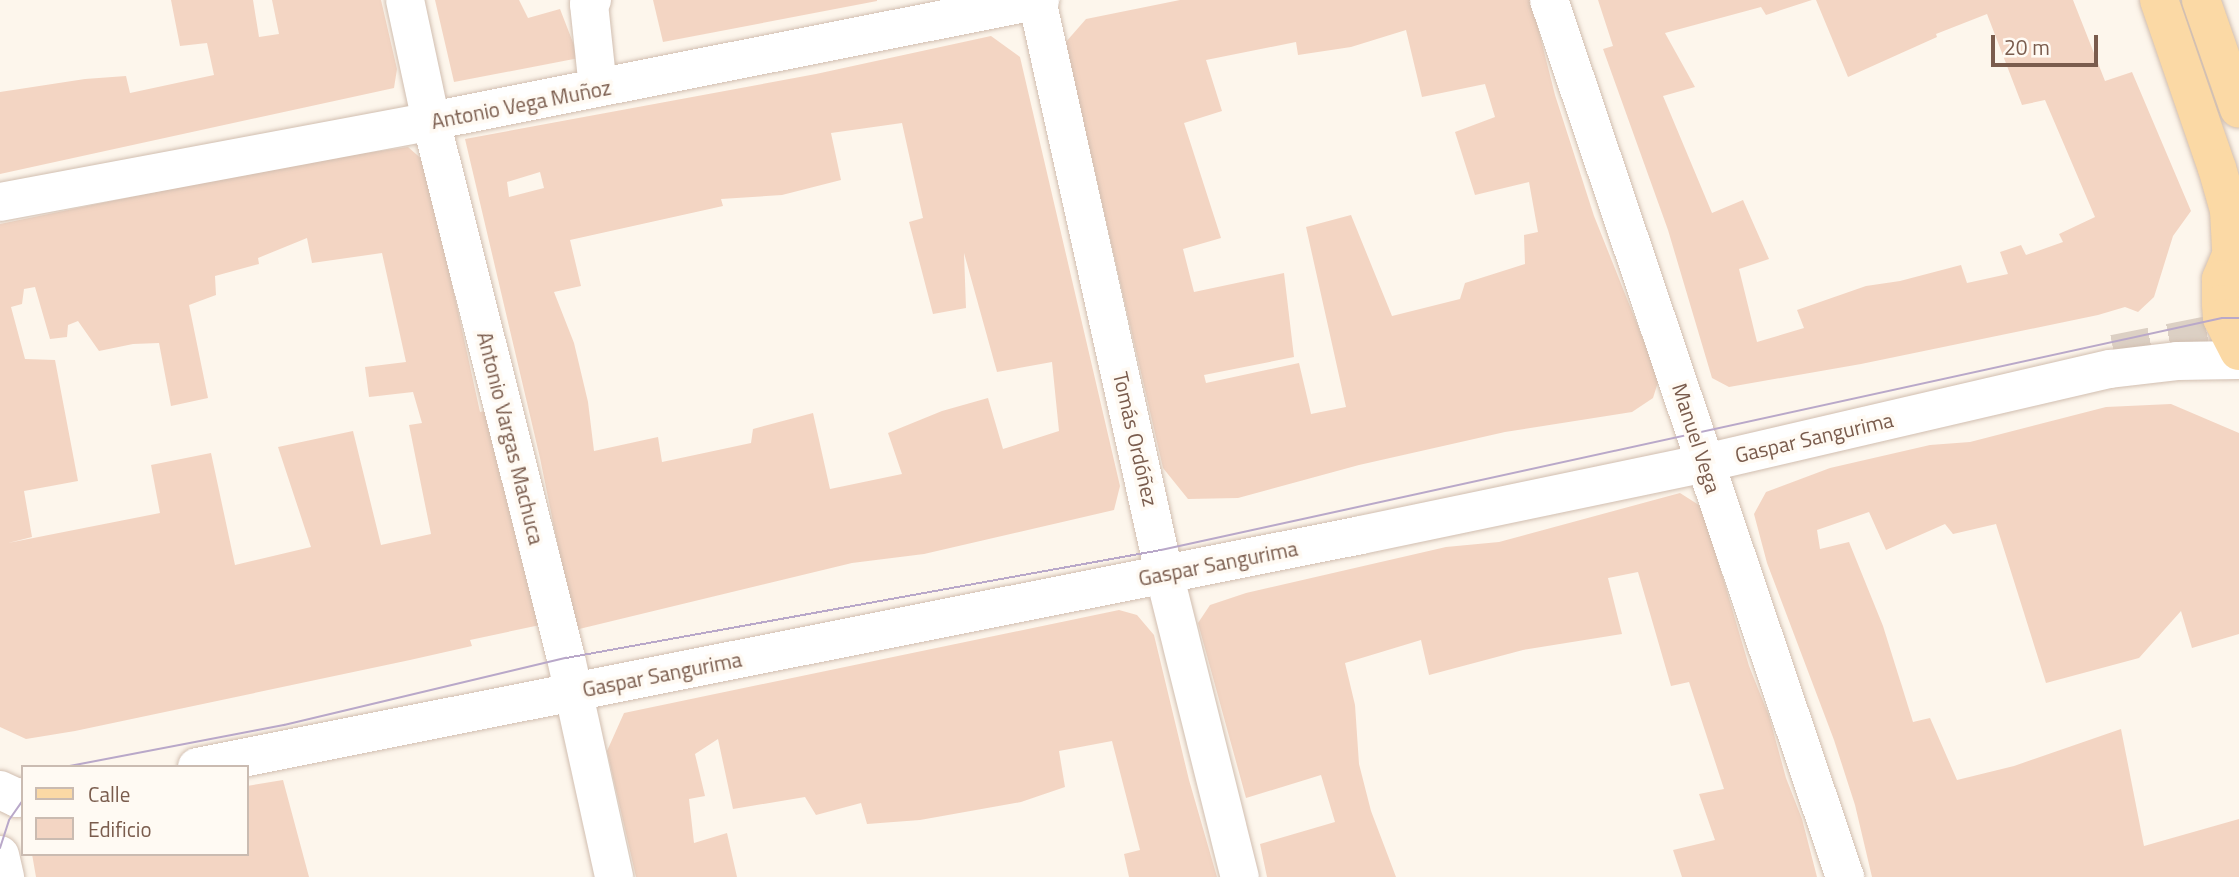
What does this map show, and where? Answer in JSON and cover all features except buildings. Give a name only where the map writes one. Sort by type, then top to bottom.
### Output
[{"type":"main road","points":[[2159,0],[2229,210],[2235,243],[2221,279],[2221,304],[2222,318],[2239,351]]},
{"type":"main road","points":[[2201,0],[2239,108]]},
{"type":"street","name":"Antonio Vargas Machuca","points":[[405,0],[431,121],[570,675],[614,877]]},
{"type":"street","name":"Antonio Vega Muñoz","points":[[0,202],[431,121],[1038,0]]},
{"type":"street","name":"Tomás Ordóñez","points":[[1038,0],[1164,573],[1240,877]]},
{"type":"street","name":"Manuel Vega","points":[[1549,0],[1845,877]]},
{"type":"street","points":[[581,1],[598,88]]},
{"type":"street","name":"Gaspar Sangurima","points":[[208,765],[299,749],[570,675],[1164,573],[1705,463],[2110,369],[2177,361],[2239,360]]},
{"type":"street","points":[[0,790],[21,797]]},
{"type":"street","points":[[0,855],[5,877]]},
{"type":"tunnel","points":[[2114,354],[2239,329]]},
{"type":"tram line","points":[[74,765],[284,725],[566,658],[1161,550],[2222,318],[2239,318]]},
{"type":"tram line","points":[[0,848],[9,820],[21,803]]}]
